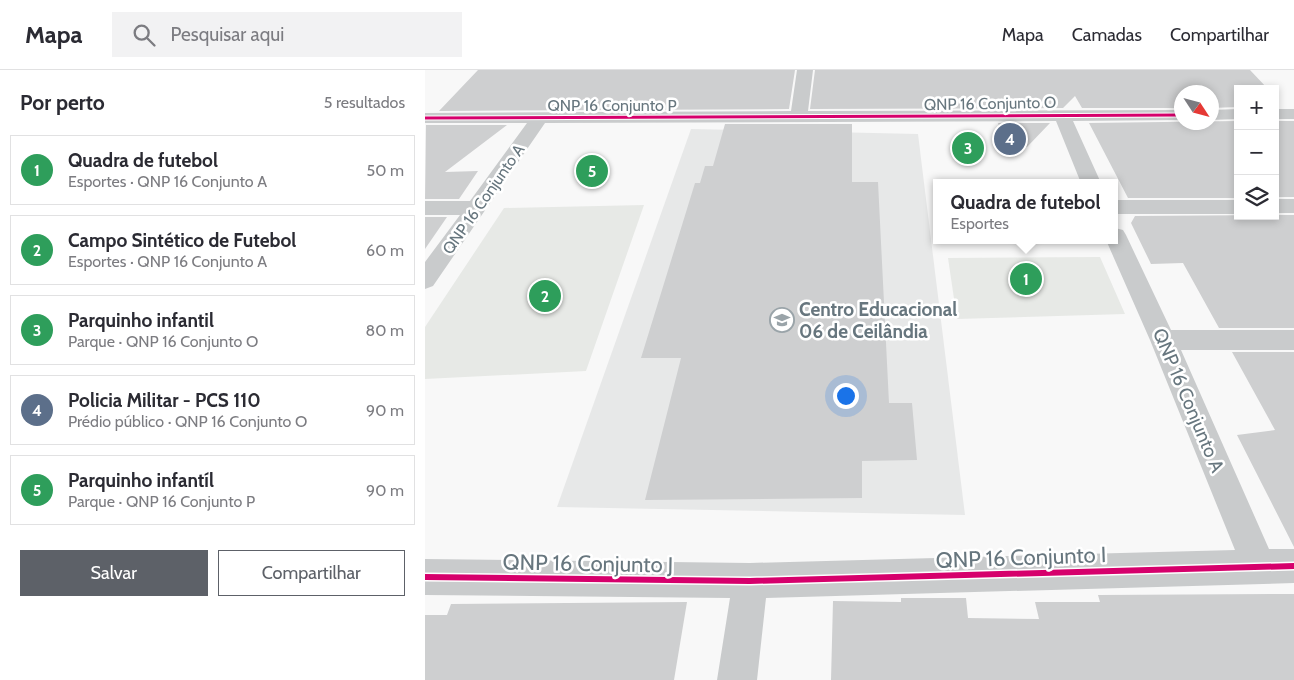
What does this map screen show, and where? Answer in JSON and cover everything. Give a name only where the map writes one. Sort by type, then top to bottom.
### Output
[{"type":"street","points":[[799,118],[805,70]]},
{"type":"street","points":[[1219,115],[1234,114]]},
{"type":"street","points":[[1279,114],[1294,114]]},
{"type":"street","points":[[1062,115],[1089,179]]},
{"type":"street","name":"QNP 16 Conjunto O","points":[[799,118],[1174,115]]},
{"type":"street","name":"QNP 16 Conjunto A","points":[[425,280],[540,117]]},
{"type":"street","name":"QNP 16 Conjunto P","points":[[425,118],[799,118]]},
{"type":"street","points":[[1118,207],[1234,206]]},
{"type":"street","points":[[1279,206],[1294,206]]},
{"type":"street","points":[[425,208],[476,208]]},
{"type":"street","name":"QNP 16 Conjunto A","points":[[1118,242],[1163,340],[1259,566]]},
{"type":"street","points":[[1163,340],[1294,340]]},
{"type":"street","name":"QNP 16 Conjunto I","points":[[750,581],[1294,566]]},
{"type":"street","name":"QNP 16 Conjunto J","points":[[425,577],[750,581]]},
{"type":"street","points":[[737,680],[750,581]]},
{"type":"shaded area","name":"Centro Educacional 06 de Ceilândia","points":[[691,129],[918,134],[965,515],[557,507]]},
{"type":"shaded area","points":[[644,205],[586,371],[425,379],[425,327],[504,208]]},
{"type":"shaded area","points":[[1100,257],[1125,314],[957,319],[948,258]]},
{"type":"building","points":[[478,70],[795,70],[789,109],[439,111]]},
{"type":"building","points":[[815,70],[1250,70],[1264,85],[1234,85],[1234,107],[1219,108],[1219,85],[1174,85],[1174,108],[1082,108],[1075,96],[1063,108],[810,109]]},
{"type":"building","points":[[1219,121],[1234,121],[1234,198],[1128,198],[1089,123],[1174,122],[1174,130],[1219,130]]},
{"type":"building","points":[[1279,121],[1294,121],[1294,197],[1279,197]]},
{"type":"building","points":[[998,123],[1050,123],[1027,147],[1006,147]]},
{"type":"building","name":"Centro Educacional 06 de Ceilândia","points":[[725,124],[852,124],[852,182],[878,182],[889,403],[912,403],[917,460],[862,461],[862,498],[645,500],[681,358],[641,358],[695,183],[700,183],[705,166],[713,166]]},
{"type":"building","points":[[426,125],[507,125],[445,172],[478,171],[459,199],[425,199]]},
{"type":"building","points":[[1234,215],[1234,220],[1279,220],[1279,215],[1294,215],[1294,328],[1219,328],[1183,263],[1151,264],[1131,223],[1135,216]]},
{"type":"building","points":[[425,217],[447,217],[425,249]]},
{"type":"building","points":[[1232,352],[1294,352],[1294,547],[1237,435],[1275,430]]},
{"type":"building","points":[[1294,594],[1294,680],[831,680],[833,601],[901,602],[901,598],[966,598],[968,618],[1039,619],[1035,602],[1100,602],[1098,595]]},
{"type":"building","points":[[687,602],[674,680],[425,680],[425,615],[447,615],[451,604]]},
{"type":"cycle path","points":[[425,118],[1174,115]]},
{"type":"cycle path","points":[[425,577],[750,581],[1294,566]]},
{"type":"place","name":"Policia Militar - PCS 110","points":[[1010,139]]},
{"type":"place","name":"Parquinho infantil","points":[[968,148]]},
{"type":"place","name":"Parquinho infantíl","points":[[592,171]]},
{"type":"place","name":"Quadra de futebol","points":[[1026,279]]},
{"type":"place","name":"Campo Sintético de Futebol","points":[[545,296]]},
{"type":"place","name":"Centro Educacional 06 de Ceilândia","points":[[782,320]]}]
